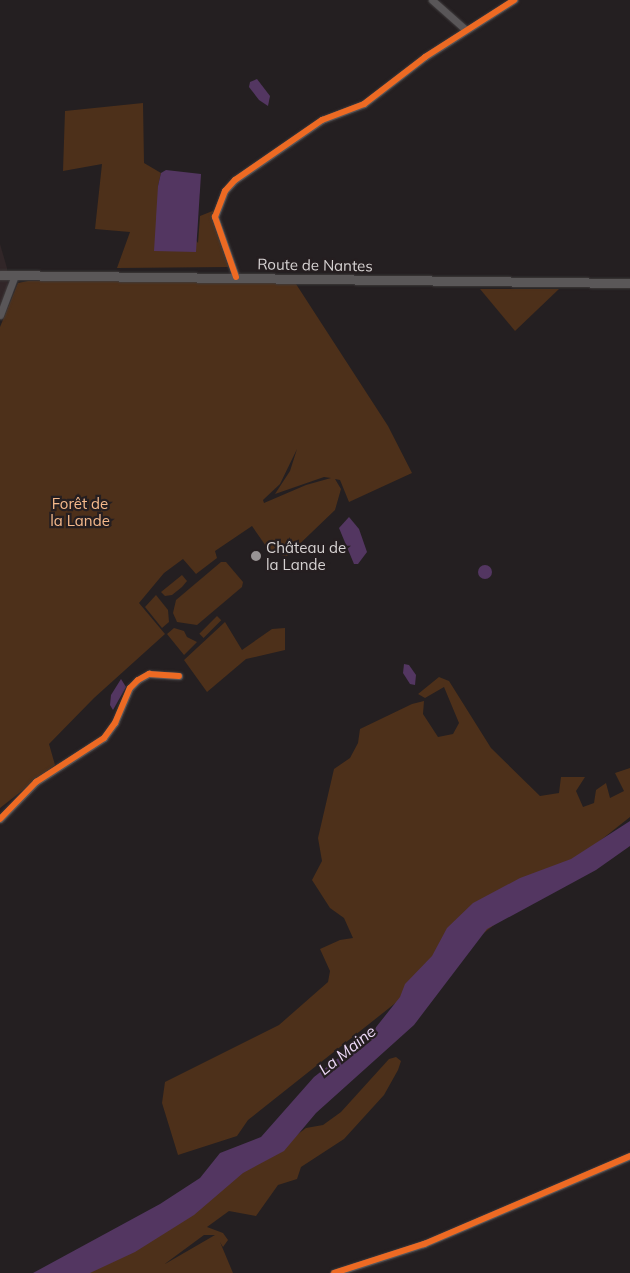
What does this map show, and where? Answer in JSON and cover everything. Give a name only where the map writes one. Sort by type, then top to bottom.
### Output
[{"type":"main road","name":"Route de Nantes","points":[[0,275],[630,283]]},
{"type":"street","points":[[432,0],[466,30]]},
{"type":"street","points":[[236,277],[215,217],[230,185],[322,120],[364,104],[424,57],[514,0]]},
{"type":"street","points":[[0,315],[14,276]]},
{"type":"street","points":[[0,819],[36,782],[104,738],[115,723],[130,688],[138,680],[150,674],[179,676]]},
{"type":"street","points":[[334,1273],[424,1244],[630,1156]]},
{"type":"shaded area","points":[[257,79],[270,96],[268,106],[259,100],[249,87],[250,82]]},
{"type":"shaded area","points":[[166,170],[201,174],[196,252],[154,251],[158,186],[161,173]]},
{"type":"shaded area","points":[[0,244],[7,268],[8,291],[0,309]]},
{"type":"shaded area","points":[[349,517],[359,529],[367,552],[358,564],[354,564],[339,528]]},
{"type":"shaded area","points":[[482,565],[488,565],[492,572],[488,579],[482,579],[478,575],[478,569]]},
{"type":"shaded area","points":[[404,664],[409,665],[416,675],[415,685],[410,684],[403,673]]},
{"type":"shaded area","points":[[121,679],[126,687],[113,710],[110,705],[111,695]]},
{"type":"shaded area","points":[[630,821],[630,846],[596,870],[487,929],[414,1025],[316,1113],[284,1151],[243,1173],[194,1215],[135,1252],[90,1273],[33,1273],[160,1204],[200,1178],[220,1153],[261,1137],[314,1077],[373,1031],[400,997],[405,984],[432,956],[447,928],[473,903],[520,878],[571,859]]},
{"type":"green space","points":[[143,103],[144,163],[161,173],[158,186],[198,243],[200,216],[215,210],[214,222],[229,267],[117,268],[130,232],[95,229],[102,164],[63,171],[65,111]]},
{"type":"green space","name":"Forêt de la Lande","points":[[236,277],[296,284],[388,426],[412,473],[349,502],[340,480],[335,479],[341,489],[335,510],[287,556],[274,554],[268,549],[252,526],[215,551],[217,558],[196,574],[183,559],[164,573],[139,603],[165,634],[94,698],[49,744],[55,765],[0,808],[0,327],[18,283],[28,281]],"holes":[[[297,449],[290,471],[275,494],[324,477],[331,478],[306,485],[264,503],[263,500],[280,484]]]},
{"type":"green space","points":[[480,289],[559,289],[515,331]]},
{"type":"green space","points":[[221,562],[226,562],[243,582],[242,587],[197,625],[177,622],[173,613],[176,600]]},
{"type":"green space","points":[[182,575],[187,581],[182,587],[172,595],[165,596],[161,592]]},
{"type":"green space","points":[[156,595],[168,610],[169,622],[162,628],[145,607]]},
{"type":"green space","points":[[217,616],[221,620],[204,638],[199,634]]},
{"type":"green space","points":[[225,622],[242,650],[272,629],[285,628],[285,650],[246,659],[207,692],[184,660]]},
{"type":"green space","points":[[174,628],[184,631],[187,637],[197,642],[184,655],[167,634]]},
{"type":"green space","points":[[439,677],[449,681],[491,748],[540,796],[559,793],[561,777],[585,777],[576,791],[583,807],[594,803],[596,790],[606,783],[610,798],[624,791],[615,773],[630,768],[630,817],[248,1120],[237,1136],[178,1155],[162,1103],[165,1082],[279,1025],[328,982],[330,971],[320,949],[340,940],[353,938],[344,918],[330,908],[312,880],[322,861],[318,838],[334,769],[350,758],[358,743],[360,729],[412,704],[424,701],[423,714],[438,737],[453,734],[459,723],[444,687],[425,698],[418,694]]},
{"type":"green space","points":[[396,1057],[401,1061],[384,1095],[344,1139],[301,1167],[297,1179],[278,1185],[256,1216],[229,1211],[207,1227],[223,1233],[228,1240],[223,1247],[220,1242],[233,1273],[80,1273],[269,1156],[306,1128],[323,1125],[341,1112],[389,1059]],"holes":[[[204,1235],[215,1235],[165,1264]]]},
{"type":"cycle path","points":[[236,277],[215,217],[225,191],[235,180],[322,120],[364,104],[425,57],[514,0]]},
{"type":"cycle path","points":[[0,819],[36,782],[104,738],[115,723],[130,688],[138,680],[149,674],[179,676]]},
{"type":"cycle path","points":[[334,1273],[424,1244],[630,1156]]},
{"type":"place","name":"Château de la Lande","points":[[256,556]]},
{"type":"water label","name":"La Maine","points":[[347,1050]]}]
